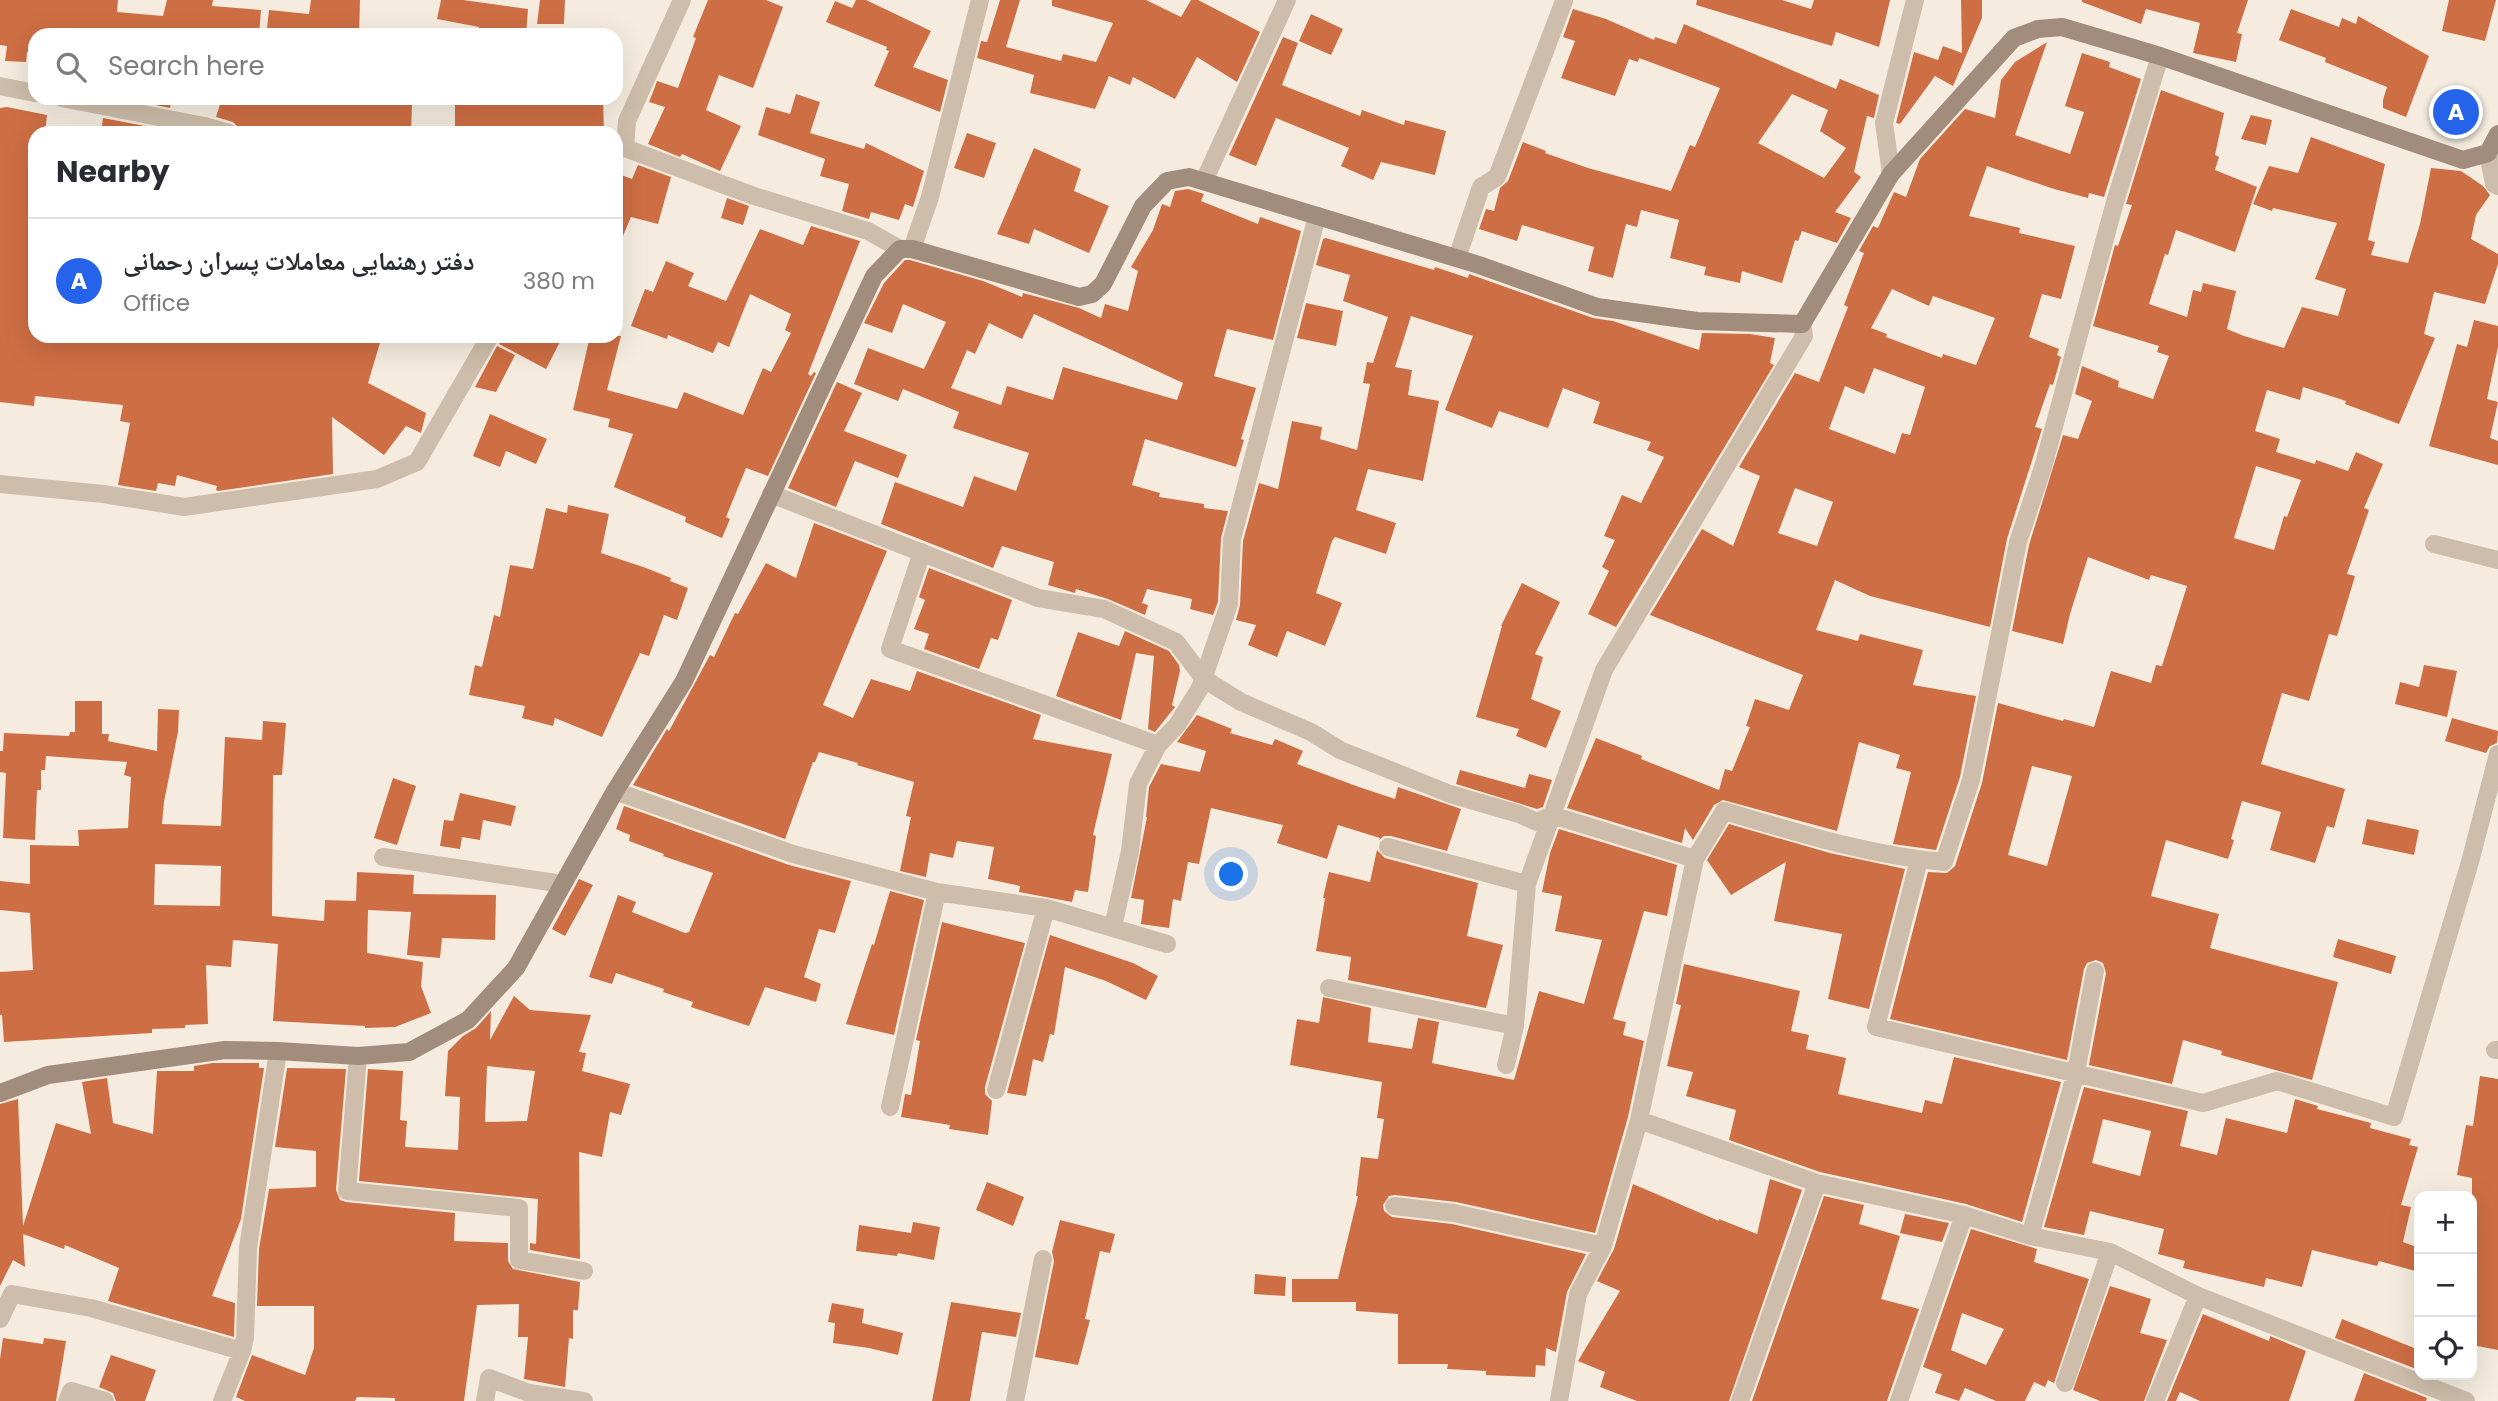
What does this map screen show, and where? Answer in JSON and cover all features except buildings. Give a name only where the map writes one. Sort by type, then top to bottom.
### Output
[{"type":"main road","points":[[0,1093],[48,1075],[225,1050],[358,1056],[409,1052],[468,1020],[516,968],[615,791],[684,681],[874,275],[906,249],[1079,298],[1092,295],[1103,284],[1143,206],[1167,181],[1189,177],[1457,258],[1597,307],[1697,321],[1802,324],[1891,174],[2014,38],[2038,29],[2062,27],[2160,56],[2463,160],[2488,153],[2498,134]]},
{"type":"street","points":[[623,136],[627,121],[682,0]]},
{"type":"street","points":[[623,149],[754,196],[868,231],[906,249],[930,197],[980,0]]},
{"type":"street","points":[[1204,181],[1287,0]]},
{"type":"street","points":[[1891,174],[1884,123],[1914,0]]},
{"type":"street","points":[[1457,258],[1481,187],[1497,177],[1564,1]]},
{"type":"street","points":[[1559,1401],[1578,1294],[1603,1246],[1639,1120],[1695,859],[1724,811],[1811,836],[1919,860],[1944,862],[1971,780],[2018,541],[2043,467],[2115,202],[2160,56]]},
{"type":"street","points":[[0,86],[28,92]]},
{"type":"street","points":[[98,105],[204,126]]},
{"type":"street","points":[[2488,153],[2494,184],[2498,186]]},
{"type":"street","points":[[1113,927],[1130,851],[1138,784],[1158,745],[1177,725],[1204,678],[1229,604],[1232,539],[1317,216]]},
{"type":"street","points":[[1506,1065],[1515,1026],[1527,884],[1604,670],[1804,336],[1802,324]]},
{"type":"street","points":[[0,484],[103,494],[184,507],[377,479],[417,462],[486,343]]},
{"type":"street","points":[[771,494],[1038,598],[1104,609],[1176,642],[1204,678],[1241,702],[1311,732],[1340,750],[1450,794],[1519,814],[1537,822],[1552,815],[1695,859]]},
{"type":"street","points":[[2434,544],[2498,560]]},
{"type":"street","points":[[922,552],[890,649],[1158,745]]},
{"type":"street","points":[[1919,860],[1876,1027],[2203,1103],[2277,1081],[2394,1117],[2470,862],[2498,754]]},
{"type":"street","points":[[615,791],[793,854],[937,892],[1046,908],[1167,944]]},
{"type":"street","points":[[1388,847],[1527,884]]},
{"type":"street","points":[[383,857],[563,884]]},
{"type":"street","points":[[890,1107],[937,892]]},
{"type":"street","points":[[996,1090],[1046,908]]},
{"type":"street","points":[[2030,1236],[2076,1072],[2095,971]]},
{"type":"street","points":[[1329,988],[1515,1026]]},
{"type":"street","points":[[222,1401],[245,1338],[248,1248],[278,1051]]},
{"type":"street","points":[[358,1056],[346,1191],[519,1208],[519,1260],[584,1271]]},
{"type":"street","points":[[1639,1120],[1817,1183],[1964,1215],[2030,1236],[2110,1252],[2198,1296],[2466,1401]]},
{"type":"street","points":[[1740,1401],[1817,1183]]},
{"type":"street","points":[[1394,1206],[1454,1213],[1603,1246]]},
{"type":"street","points":[[1899,1401],[1964,1215]]},
{"type":"street","points":[[2065,1383],[2110,1252]]},
{"type":"street","points":[[1015,1401],[1043,1259]]},
{"type":"street","points":[[0,1319],[12,1294],[91,1308],[242,1351]]},
{"type":"street","points":[[2155,1401],[2198,1296]]},
{"type":"street","points":[[485,1401],[489,1378],[529,1393],[584,1401]]},
{"type":"street","points":[[67,1401],[71,1391],[105,1401]]},
{"type":"place","name":"دفتر رهنمایی معاملات پسران رحمانی","points":[[2456,112]]}]
